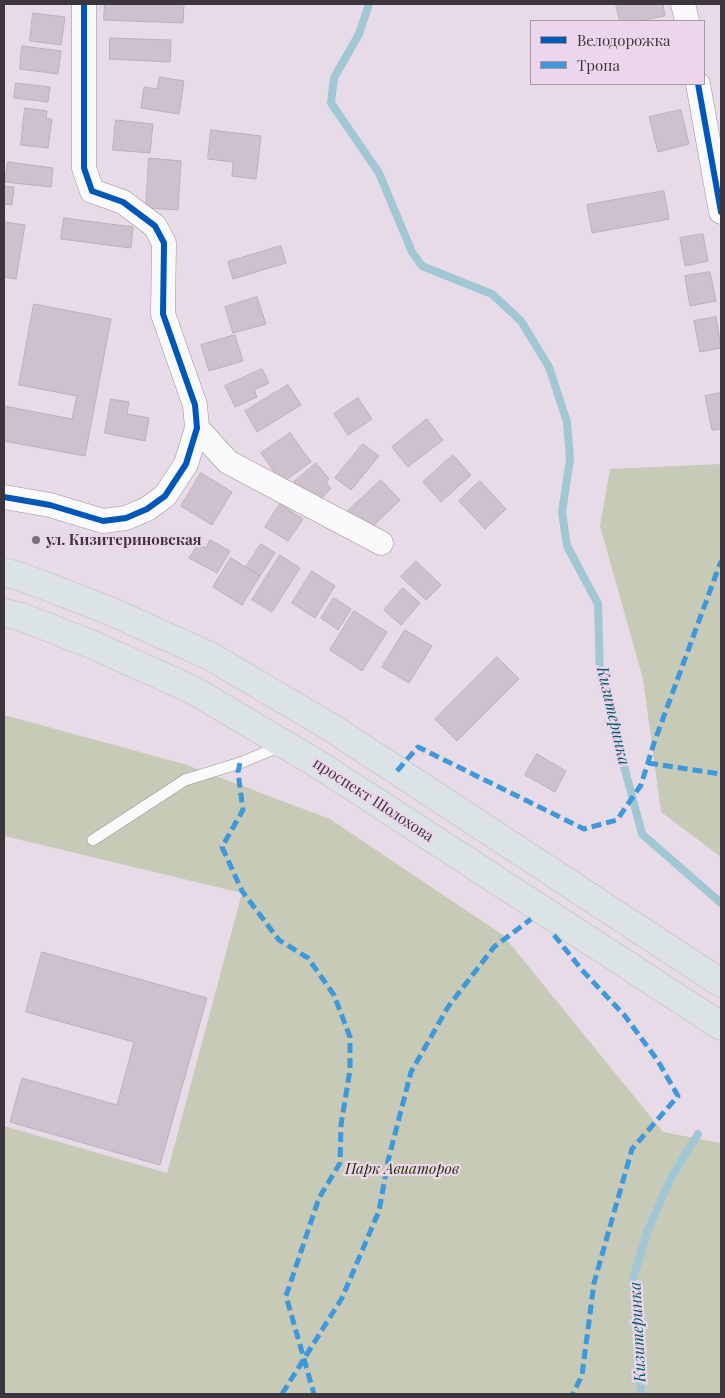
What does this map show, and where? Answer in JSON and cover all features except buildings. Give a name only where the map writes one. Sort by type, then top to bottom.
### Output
[{"type":"main road","points":[[4,572],[22,577],[110,611],[210,656],[332,728],[721,983]]},
{"type":"main road","name":"проспект Шолохова","points":[[4,613],[22,617],[93,645],[193,690],[321,766],[721,1026]]},
{"type":"street","points":[[4,497],[50,505],[104,521],[126,518],[147,509],[165,496],[186,464],[197,428],[195,405],[163,314],[164,243],[155,226],[123,202],[92,191],[84,168],[84,4]]},
{"type":"street","points":[[683,4],[686,20]]},
{"type":"street","points":[[698,85],[721,212]]},
{"type":"street","points":[[197,428],[228,462],[381,543]]},
{"type":"lane","points":[[93,840],[185,780],[240,762],[285,744]]},
{"type":"green space","points":[[721,464],[721,857],[661,812],[643,679],[600,526],[610,469]]},
{"type":"green space","name":"Парк Авиаторов","points":[[4,715],[184,764],[330,819],[503,935],[663,1132],[721,1143],[721,1394],[4,1394],[4,1126],[167,1173],[242,893],[4,836]]},
{"type":"waterway","name":"Кизитеринка","points":[[369,4],[359,34],[334,78],[331,103],[379,173],[412,252],[422,266],[492,294],[521,321],[549,367],[567,422],[570,459],[562,512],[567,546],[598,604],[600,675],[642,834],[721,903]]},
{"type":"waterway","name":"Кизитеринка","points":[[641,1394],[640,1330],[633,1279],[647,1232],[670,1180],[698,1134]]},
{"type":"marked path","points":[[397,771],[418,747],[584,829],[617,820],[641,785],[654,743],[721,561]]},
{"type":"marked path","points":[[240,763],[238,772],[243,810],[222,847],[242,891],[279,940],[308,958],[334,995],[350,1037],[350,1070],[341,1125],[340,1163],[319,1198],[286,1296],[314,1394]]},
{"type":"marked path","points":[[648,763],[721,774]]},
{"type":"marked path","points":[[282,1394],[342,1298],[379,1211],[388,1161],[411,1072],[448,1007],[494,947],[531,919]]},
{"type":"marked path","points":[[554,935],[582,970],[625,1016],[658,1061],[678,1096],[632,1149],[594,1283],[582,1375],[573,1394]]},
{"type":"cycle path","points":[[4,497],[50,505],[103,521],[126,518],[147,509],[165,496],[186,464],[197,428],[195,405],[163,314],[164,243],[155,226],[123,202],[92,191],[84,168],[84,4]]},
{"type":"cycle path","points":[[698,85],[721,212]]},
{"type":"place","name":"ул. Кизитериновская","points":[[36,540]]}]
